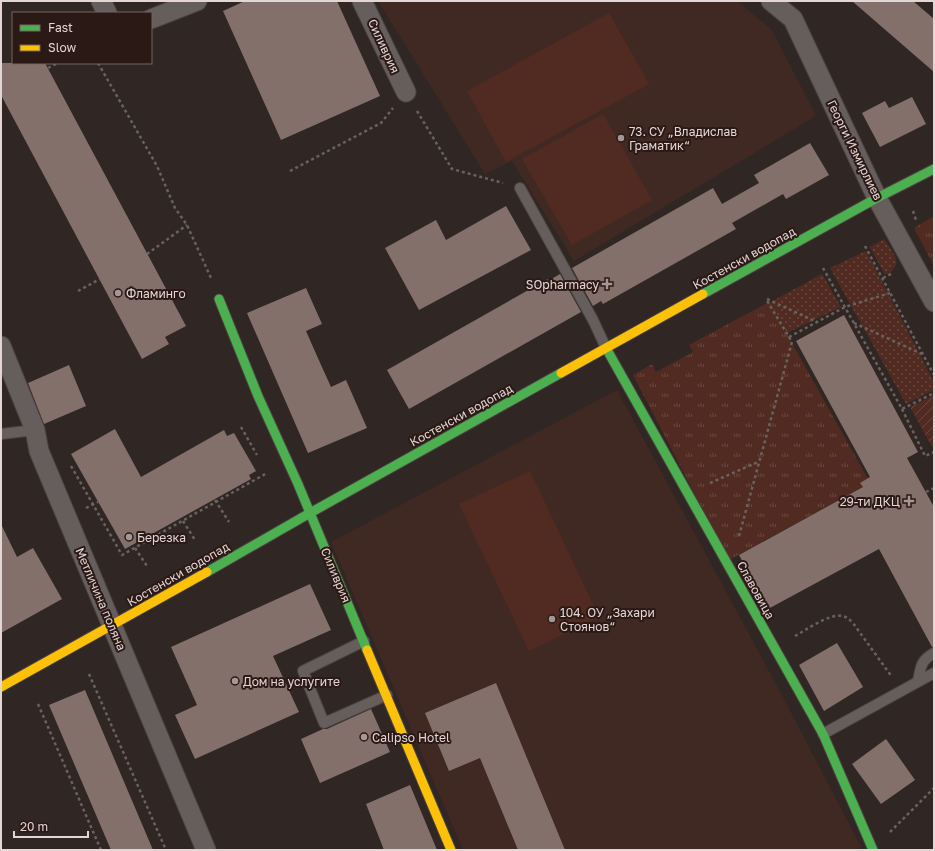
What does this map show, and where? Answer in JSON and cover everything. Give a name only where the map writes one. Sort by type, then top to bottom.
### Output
[{"type":"street","points":[[101,1],[106,12]]},
{"type":"street","points":[[152,19],[197,1]]},
{"type":"street","name":"Силиврия","points":[[362,1],[406,92]]},
{"type":"street","name":"Георги Измирлиев","points":[[771,1],[792,19],[877,198],[934,302]]},
{"type":"street","name":"Костенски водопад","points":[[1,687],[606,348],[877,198],[934,169]]},
{"type":"street","name":"Силиврия","points":[[219,300],[258,396],[298,484],[452,850]]},
{"type":"street","name":"Метличина поляна","points":[[1,346],[35,430],[39,451],[206,850]]},
{"type":"street","name":"Славовица","points":[[606,348],[823,734],[873,850]]},
{"type":"lane","points":[[520,188],[593,320],[606,348]]},
{"type":"lane","points":[[1,434],[35,430]]},
{"type":"lane","points":[[364,641],[303,671],[324,723],[386,695]]},
{"type":"lane","points":[[918,682],[921,667],[926,658],[934,653]]},
{"type":"lane","points":[[823,734],[934,673]]},
{"type":"path","points":[[48,68],[56,64]]},
{"type":"path","points":[[99,64],[157,166],[175,208],[188,225],[207,269]]},
{"type":"path","points":[[290,171],[381,123],[406,92],[452,169],[520,188]]},
{"type":"path","points":[[913,211],[916,220]]},
{"type":"path","points":[[147,254],[188,225]]},
{"type":"path","points":[[866,246],[934,375]]},
{"type":"path","points":[[823,268],[902,409],[925,456],[934,452]]},
{"type":"path","points":[[78,291],[100,279]]},
{"type":"path","points":[[789,337],[845,307],[890,293]]},
{"type":"path","points":[[730,568],[792,342],[766,299],[817,322]]},
{"type":"path","points":[[854,323],[924,356]]},
{"type":"path","points":[[902,409],[934,393]]},
{"type":"path","points":[[241,427],[260,460]]},
{"type":"path","points":[[68,460],[122,555],[216,501],[267,474],[263,467]]},
{"type":"path","points":[[703,485],[759,462]]},
{"type":"path","points":[[926,492],[934,488]]},
{"type":"path","points":[[216,501],[228,522]]},
{"type":"path","points":[[183,521],[195,540]]},
{"type":"path","points":[[135,548],[147,566]]},
{"type":"path","points":[[774,647],[829,617],[835,615],[848,618],[902,691]]},
{"type":"path","points":[[89,674],[166,850]]},
{"type":"path","points":[[38,704],[101,850]]},
{"type":"path","points":[[890,833],[934,788]]},
{"type":"shaded area","name":"73. СУ „Владислав Граматик“","points":[[378,1],[737,1],[772,30],[816,116],[574,261],[512,161],[485,174]]},
{"type":"shaded area","name":"104. ОУ „Захари Стоянов“","points":[[617,390],[783,697],[861,847],[856,850],[463,850],[331,542]]},
{"type":"green space","points":[[609,13],[649,84],[506,162],[467,91]]},
{"type":"green space","points":[[603,114],[652,200],[572,245],[522,159]]},
{"type":"green space","points":[[934,216],[934,266],[914,228]]},
{"type":"green space","points":[[884,239],[896,259],[894,269],[885,275],[870,247]]},
{"type":"green space","points":[[866,251],[934,382],[934,390],[906,404],[830,268]]},
{"type":"green space","points":[[822,274],[841,307],[787,333],[770,303],[767,304]]},
{"type":"green space","points":[[769,302],[868,479],[860,483],[863,487],[729,560],[633,375],[652,364],[656,372],[693,352],[689,345]]},
{"type":"green space","points":[[934,395],[934,446],[932,447],[910,407]]},
{"type":"green space","points":[[530,471],[599,617],[529,651],[459,504]]},
{"type":"building","points":[[245,1],[337,1],[380,96],[281,140],[223,11]]},
{"type":"building","points":[[852,1],[913,1],[934,19],[934,72]]},
{"type":"building","points":[[1,63],[46,64],[186,326],[165,337],[169,344],[142,359],[1,95]]},
{"type":"building","points":[[912,97],[926,124],[880,147],[862,113],[885,101],[889,108]]},
{"type":"building","points":[[810,143],[829,175],[786,199],[783,194],[732,223],[736,229],[603,304],[601,301],[593,306],[572,268],[713,188],[722,204],[759,183],[754,175]]},
{"type":"building","points":[[506,206],[531,250],[419,310],[385,248],[436,220],[446,240]]},
{"type":"building","points":[[560,274],[581,312],[409,409],[387,370],[548,279],[548,281]]},
{"type":"building","points":[[306,288],[322,324],[306,331],[331,387],[346,380],[367,428],[308,453],[247,313]]},
{"type":"building","points":[[844,315],[918,452],[907,458],[934,507],[934,647],[932,647],[879,549],[768,609],[739,555],[863,487],[860,483],[870,477],[796,341]]},
{"type":"building","points":[[69,365],[86,406],[44,424],[28,383]]},
{"type":"building","points":[[115,429],[141,477],[224,430],[227,436],[234,433],[256,471],[249,475],[251,479],[125,549],[71,454]]},
{"type":"building","points":[[1,524],[17,557],[33,548],[62,599],[1,633]]},
{"type":"building","name":"Дом на услугите","points":[[310,584],[331,630],[273,656],[299,712],[195,759],[175,715],[197,705],[171,647]]},
{"type":"building","points":[[837,643],[863,687],[824,711],[799,665]]},
{"type":"building","points":[[496,683],[565,850],[518,850],[480,758],[449,771],[425,713]]},
{"type":"building","points":[[85,690],[153,850],[111,850],[49,705]]},
{"type":"building","points":[[371,709],[390,752],[320,783],[301,739]]},
{"type":"building","points":[[886,739],[915,780],[881,804],[852,764]]},
{"type":"building","points":[[410,785],[437,850],[384,850],[366,804]]},
{"type":"traffic: fast","points":[[703,294],[877,198],[934,169]]},
{"type":"traffic: fast","points":[[219,299],[258,396],[298,484],[367,650]]},
{"type":"traffic: fast","points":[[606,348],[823,734],[873,850]]},
{"type":"traffic: fast","points":[[207,572],[561,373]]},
{"type":"traffic: slow","points":[[561,373],[703,294]]},
{"type":"traffic: slow","points":[[1,687],[207,572]]},
{"type":"traffic: slow","points":[[367,650],[451,850]]},
{"type":"place","name":"73. СУ „Владислав Граматик“","points":[[621,138]]},
{"type":"place","name":"SOpharmacy","points":[[607,284]]},
{"type":"place","name":"Фламинго","points":[[118,293]]},
{"type":"place","name":"29-ти ДКЦ","points":[[909,501]]},
{"type":"place","name":"Березка","points":[[129,537]]},
{"type":"place","name":"104. ОУ „Захари Стоянов“","points":[[552,619]]},
{"type":"place","name":"Дом на услугите","points":[[235,681]]},
{"type":"place","name":"Calipso Hotel","points":[[364,737]]}]
